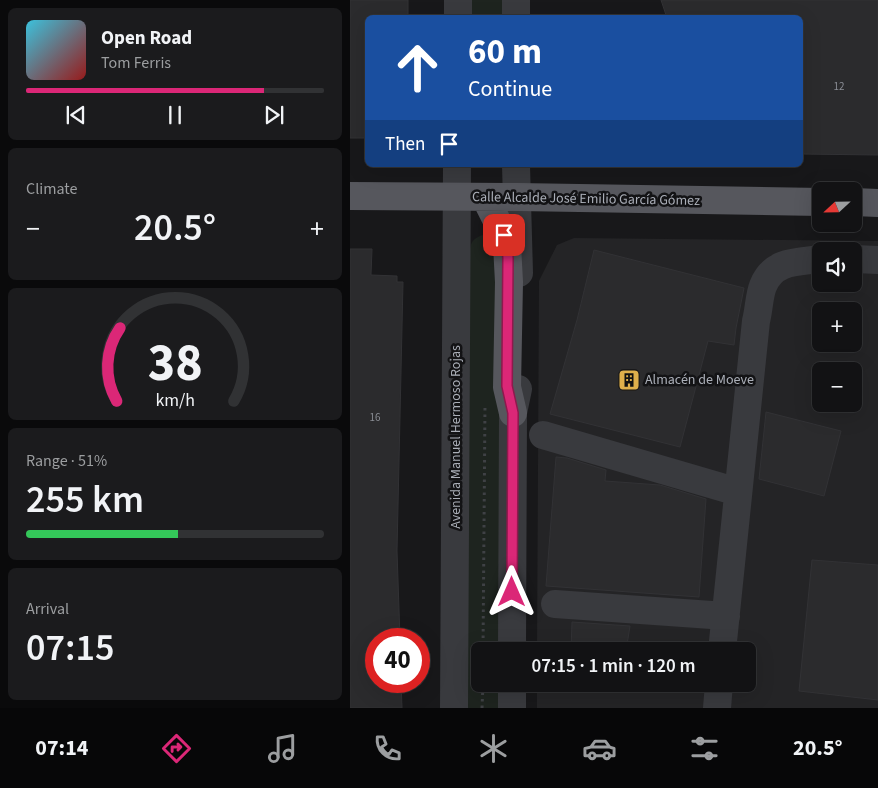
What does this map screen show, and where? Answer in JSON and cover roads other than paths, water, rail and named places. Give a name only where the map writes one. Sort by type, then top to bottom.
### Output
[{"type":"main road","name":"Calle Alcalde José Emilio García Gómez","points":[[350,196],[812,202]]},
{"type":"main road","points":[[484,198],[504,235],[507,245],[507,386],[513,413]]},
{"type":"main road","points":[[862,202],[878,203]]},
{"type":"street","points":[[458,0],[458,15]]},
{"type":"street","points":[[516,0],[516,15]]},
{"type":"street","name":"Avenida Manuel Hermoso Rojas","points":[[454,708],[457,167]]},
{"type":"street","points":[[512,642],[513,413],[520,383],[520,258],[516,167]]},
{"type":"street","points":[[862,259],[878,260]]},
{"type":"street","points":[[723,642],[756,321],[764,285],[773,270],[789,263],[812,260]]},
{"type":"street","points":[[544,436],[738,492]]},
{"type":"street","points":[[555,604],[726,616]]},
{"type":"street","points":[[512,692],[512,708]]},
{"type":"street","points":[[717,708],[718,692]]},
{"type":"place","name":"Almacén de Moeve","points":[[629,380]]}]
